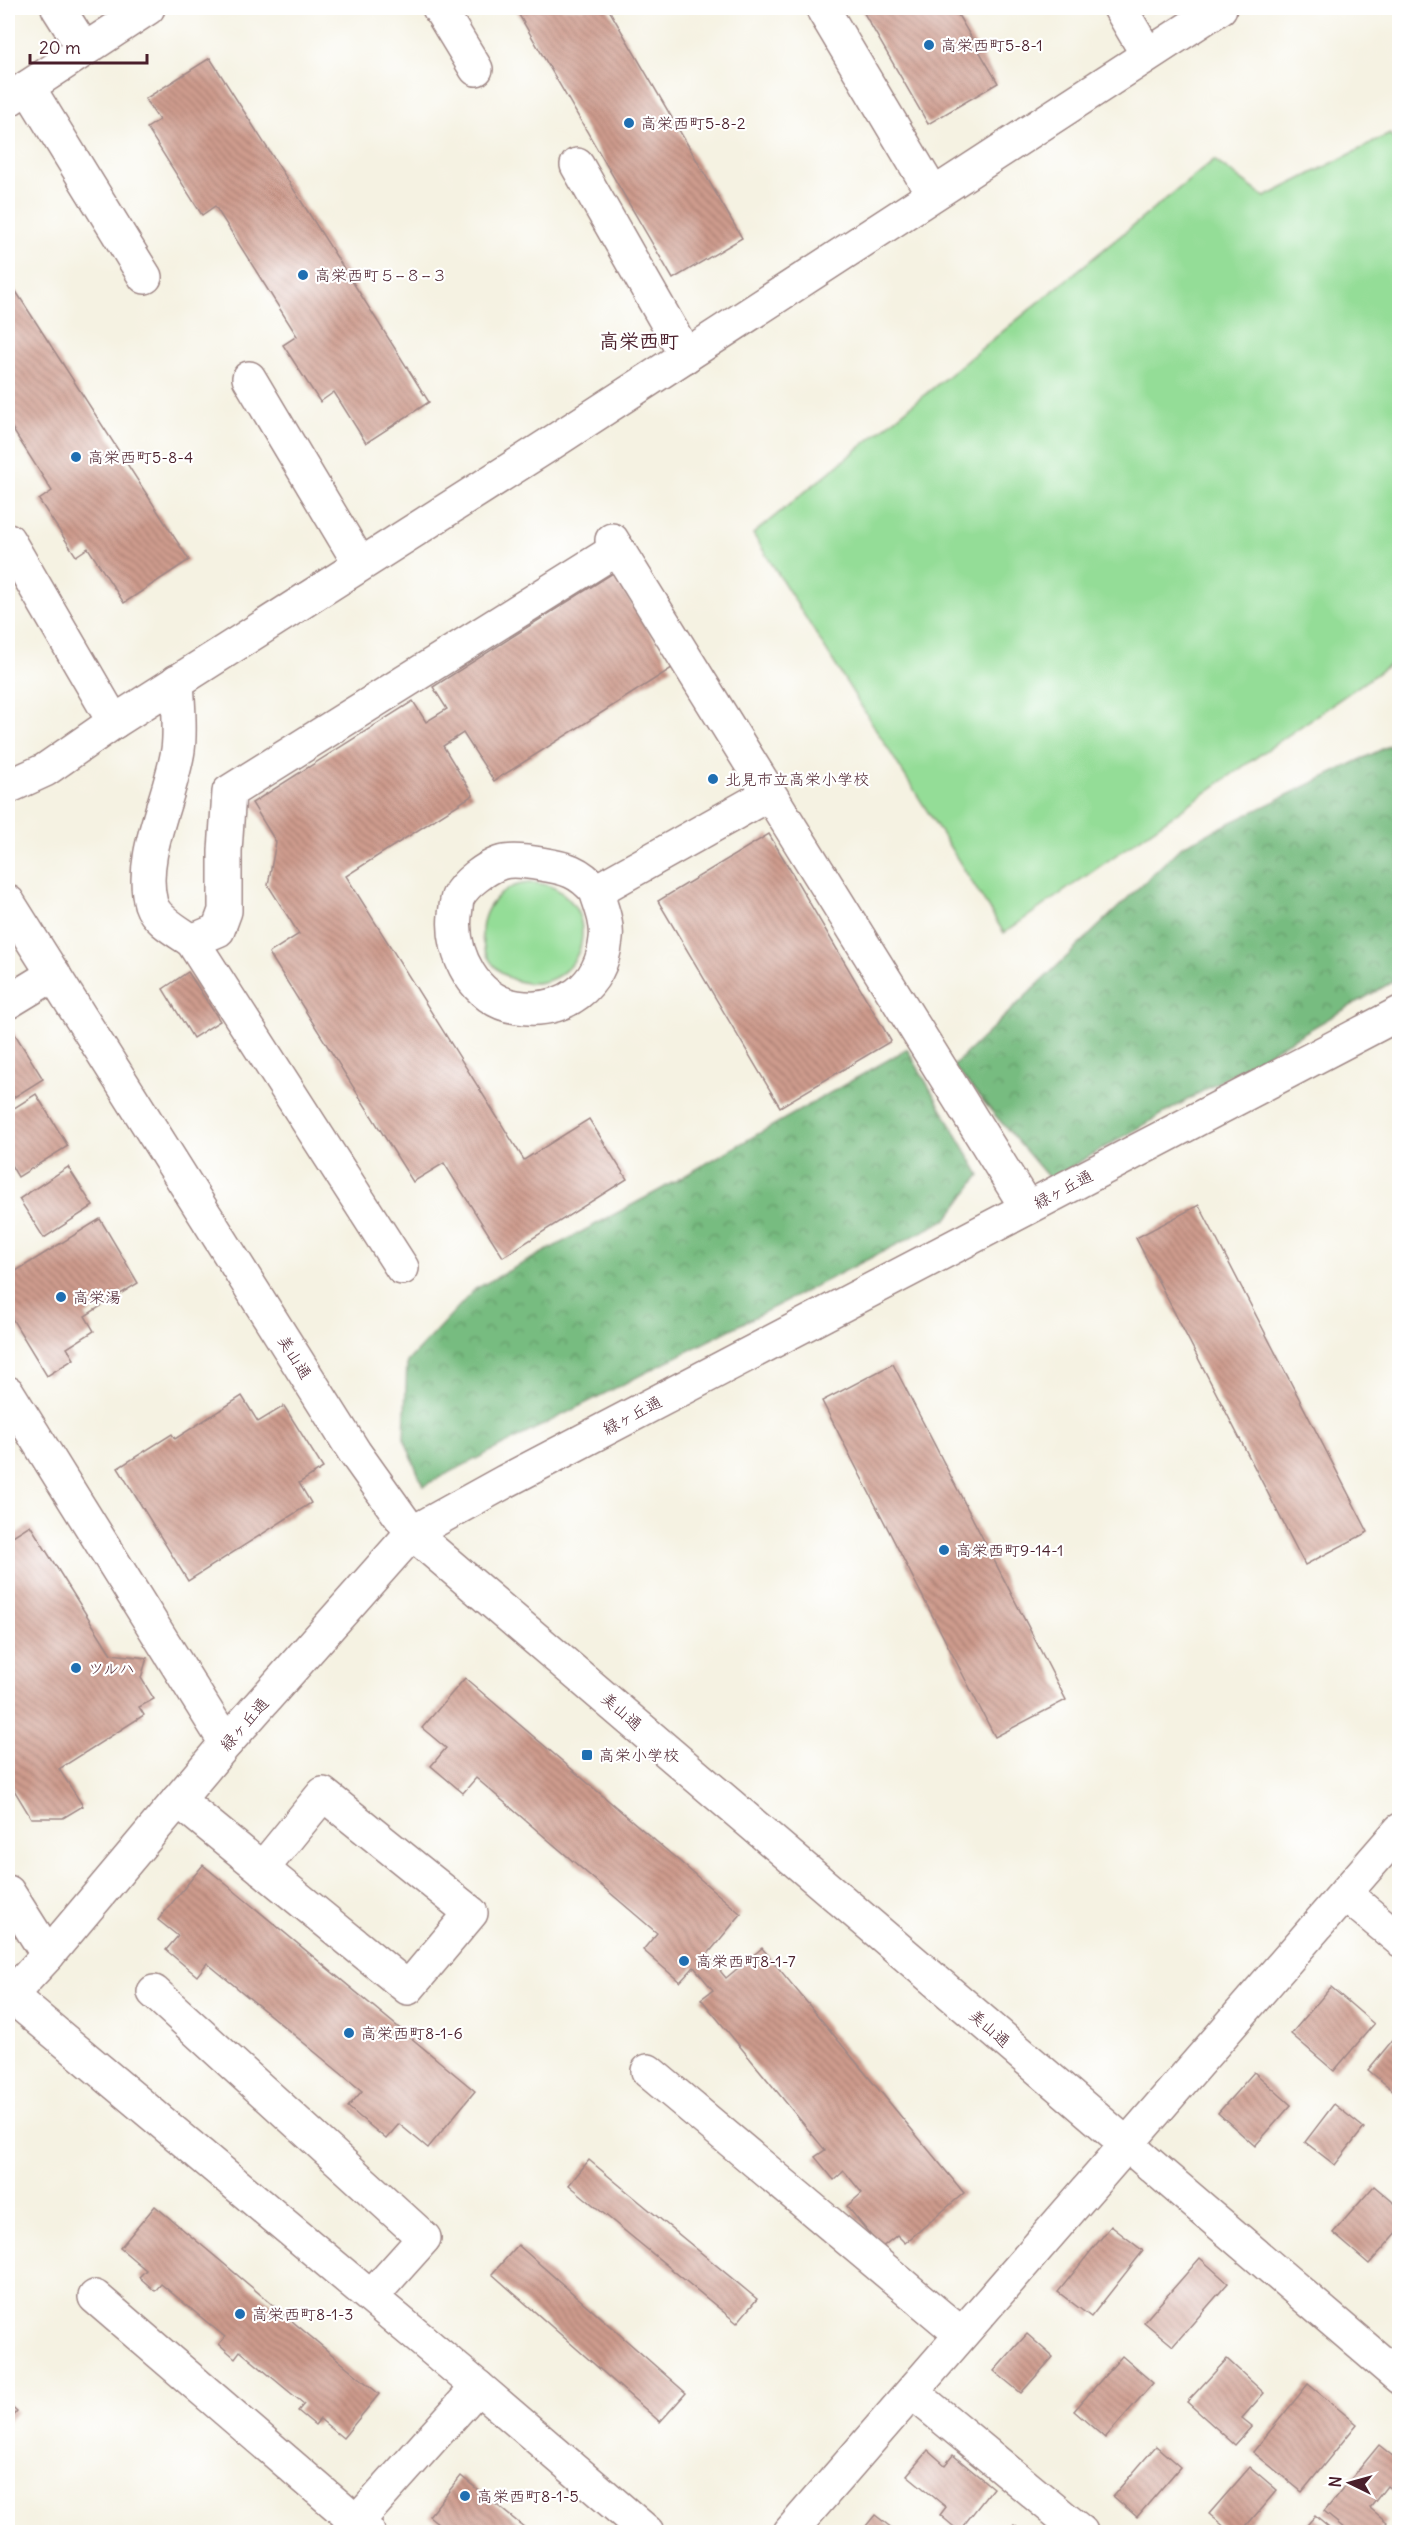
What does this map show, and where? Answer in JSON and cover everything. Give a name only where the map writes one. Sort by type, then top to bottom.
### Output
[{"type":"street","points":[[58,8],[84,49]]},
{"type":"street","points":[[145,277],[18,93],[148,8]]},
{"type":"street","points":[[439,8],[476,69]]},
{"type":"street","points":[[1120,8],[1147,54]]},
{"type":"street","points":[[8,788],[45,770],[177,681],[686,356],[1220,8]]},
{"type":"street","points":[[824,11],[933,194]]},
{"type":"street","points":[[577,165],[686,356]]},
{"type":"street","points":[[249,378],[360,564]]},
{"type":"street","points":[[8,540],[114,722]]},
{"type":"street","points":[[192,941],[218,930],[225,911],[228,792],[615,545],[1027,1208]]},
{"type":"street","points":[[177,681],[178,750],[155,836],[149,880],[152,906],[167,924],[192,941],[402,1268]]},
{"type":"street","points":[[596,891],[769,794]]},
{"type":"street","points":[[501,862],[530,862],[563,868],[584,877],[596,891],[606,938],[601,965],[588,986],[565,1002],[536,1010],[509,1006],[477,987],[461,962],[453,932],[458,897],[474,879],[501,862]]},
{"type":"street","name":"美山通","points":[[8,902],[355,1453],[412,1533],[1400,2378]]},
{"type":"street","points":[[8,1002],[54,974]]},
{"type":"street","name":"緑ヶ丘通","points":[[9,1996],[48,1955],[226,1743],[412,1533],[506,1481],[1400,1013]]},
{"type":"street","points":[[8,1393],[226,1743]]},
{"type":"street","points":[[178,1800],[262,1869],[408,1988],[471,1913],[323,1794],[262,1869]]},
{"type":"street","points":[[790,2532],[1400,1830]]},
{"type":"street","points":[[8,1892],[48,1955]]},
{"type":"street","points":[[1345,1894],[1400,1940]]},
{"type":"street","points":[[154,1992],[424,2238],[371,2297]]},
{"type":"street","points":[[9,1996],[371,2297],[647,2532]]},
{"type":"street","points":[[648,2071],[961,2334]]},
{"type":"street","points":[[95,2297],[358,2529],[478,2387]]},
{"type":"street","points":[[912,2392],[1081,2532]]},
{"type":"green space","points":[[1390,134],[1400,150],[1399,658],[1004,933],[753,534],[1214,160],[1265,197]]},
{"type":"green space","points":[[1399,741],[1399,978],[1050,1179],[953,1066],[1182,846]]},
{"type":"green space","points":[[532,883],[551,886],[568,897],[579,914],[582,933],[579,952],[568,969],[551,980],[532,983],[513,980],[496,969],[485,952],[482,933],[485,914],[496,897],[513,886]]},
{"type":"green space","points":[[907,1049],[980,1175],[947,1219],[423,1486],[404,1438],[407,1362],[475,1289],[658,1191]]},
{"type":"building","name":"高栄西町5-8-2","points":[[515,8],[608,8],[742,238],[673,279]]},
{"type":"building","name":"高栄西町5-8-1","points":[[861,8],[954,8],[998,83],[928,124]]},
{"type":"building","name":"高栄西町５−８−３","points":[[210,58],[429,402],[366,443],[334,392],[320,402],[283,345],[297,336],[215,206],[202,215],[147,128],[159,120],[145,99]]},
{"type":"building","name":"高栄西町5-8-4","points":[[8,279],[189,560],[124,603],[88,548],[76,556],[39,500],[52,491],[8,422]]},
{"type":"building","points":[[613,573],[672,668],[494,781],[463,733],[443,746],[473,795],[346,876],[524,1160],[589,1119],[627,1179],[503,1257],[444,1163],[413,1182],[269,953],[299,934],[268,885],[276,842],[252,803],[413,701],[426,722],[447,709],[433,687]]},
{"type":"building","points":[[769,834],[891,1041],[780,1107],[658,901]]},
{"type":"building","points":[[188,972],[220,1021],[193,1038],[163,989]]},
{"type":"building","points":[[8,1023],[43,1079],[8,1101]]},
{"type":"building","points":[[36,1094],[68,1146],[18,1177],[8,1160],[8,1112]]},
{"type":"building","points":[[68,1167],[93,1206],[44,1238],[19,1199]]},
{"type":"building","points":[[1199,1205],[1368,1532],[1305,1565],[1136,1238]]},
{"type":"building","name":"高栄湯","points":[[100,1219],[138,1283],[85,1316],[94,1331],[67,1348],[74,1359],[47,1376],[8,1312],[8,1276]]},
{"type":"building","name":"高栄西町9-14-1","points":[[893,1364],[1066,1700],[995,1737],[822,1401]]},
{"type":"building","points":[[242,1396],[258,1422],[284,1406],[323,1468],[299,1483],[311,1503],[188,1581],[118,1468],[172,1434],[175,1439]]},
{"type":"building","name":"ツルハ","points":[[30,1525],[111,1654],[147,1658],[141,1678],[154,1699],[139,1707],[144,1715],[59,1769],[83,1806],[63,1818],[31,1818],[8,1780],[8,1539]]},
{"type":"building","name":"高栄西町8-1-7","points":[[465,1678],[741,1914],[707,1955],[726,1978],[762,1948],[964,2193],[905,2243],[897,2235],[881,2248],[847,2206],[862,2193],[844,2171],[834,2180],[815,2157],[825,2150],[701,1999],[713,1990],[694,1967],[680,1982],[643,1950],[657,1933],[476,1778],[463,1793],[431,1766],[446,1748],[422,1728]]},
{"type":"building","name":"高栄西町8-1-6","points":[[203,1865],[475,2091],[428,2148],[399,2124],[386,2139],[348,2107],[362,2091],[207,1963],[197,1976],[166,1950],[178,1936],[158,1920]]},
{"type":"building","points":[[1331,1987],[1374,2024],[1334,2071],[1291,2034]]},
{"type":"building","points":[[1400,2031],[1400,2096],[1368,2070]]},
{"type":"building","points":[[1254,2072],[1291,2105],[1255,2146],[1218,2113]]},
{"type":"building","points":[[1334,2104],[1364,2128],[1335,2165],[1305,2142]]},
{"type":"building","points":[[589,2160],[757,2299],[737,2323],[569,2185]]},
{"type":"building","points":[[1374,2186],[1400,2208],[1400,2229],[1369,2264],[1333,2233]]},
{"type":"building","name":"高栄西町8-1-3","points":[[155,2206],[379,2394],[343,2438],[320,2419],[315,2425],[298,2411],[304,2404],[240,2351],[235,2358],[219,2344],[225,2337],[161,2284],[155,2291],[139,2277],[146,2270],[120,2248]]},
{"type":"building","points":[[1111,2226],[1143,2251],[1091,2317],[1058,2292]]},
{"type":"building","points":[[518,2245],[686,2393],[660,2422],[492,2274]]},
{"type":"building","points":[[1200,2258],[1228,2283],[1173,2346],[1144,2322]]},
{"type":"building","points":[[1027,2334],[1053,2357],[1021,2393],[994,2371]]},
{"type":"building","points":[[1122,2356],[1153,2383],[1105,2438],[1074,2411]]},
{"type":"building","points":[[1227,2359],[1264,2393],[1242,2418],[1252,2426],[1235,2445],[1187,2402]]},
{"type":"building","points":[[1308,2384],[1357,2424],[1302,2492],[1253,2452]]},
{"type":"building","points":[[8,2404],[17,2412],[8,2422]]},
{"type":"building","points":[[1379,2445],[1400,2462],[1400,2496],[1387,2486],[1370,2508],[1387,2522],[1379,2532],[1349,2532],[1324,2512]]},
{"type":"building","points":[[1156,2446],[1180,2467],[1137,2517],[1113,2496]]},
{"type":"building","points":[[928,2450],[945,2465],[953,2455],[993,2488],[959,2531],[940,2515],[946,2507],[907,2475]]},
{"type":"building","points":[[1250,2467],[1277,2490],[1241,2532],[1231,2532],[1209,2514]]},
{"type":"building","name":"高栄西町8-1-5","points":[[461,2476],[530,2532],[449,2532],[429,2516]]},
{"type":"building","points":[[875,2515],[897,2532],[861,2532]]},
{"type":"building","points":[[1315,2516],[1334,2532],[1301,2532]]},
{"type":"building","points":[[1014,2525],[1024,2532],[1007,2532]]},
{"type":"place","name":"高栄西町5-8-1","points":[[929,45]]},
{"type":"place","name":"高栄西町5-8-2","points":[[629,123]]},
{"type":"place","name":"高栄西町５−８−３","points":[[303,275]]},
{"type":"place","name":"高栄西町5-8-4","points":[[76,457]]},
{"type":"place","name":"北見市立高栄小学校","points":[[713,779]]},
{"type":"place","name":"高栄湯","points":[[61,1297]]},
{"type":"place","name":"高栄西町9-14-1","points":[[944,1550]]},
{"type":"place","name":"ツルハ","points":[[76,1668]]},
{"type":"place","name":"高栄小学校","points":[[587,1755]]},
{"type":"place","name":"高栄西町8-1-7","points":[[684,1961]]},
{"type":"place","name":"高栄西町8-1-6","points":[[349,2033]]},
{"type":"place","name":"高栄西町8-1-3","points":[[240,2314]]},
{"type":"place","name":"高栄西町8-1-5","points":[[465,2496]]},
{"type":"district","name":"高栄西町","points":[[639,340]]}]
